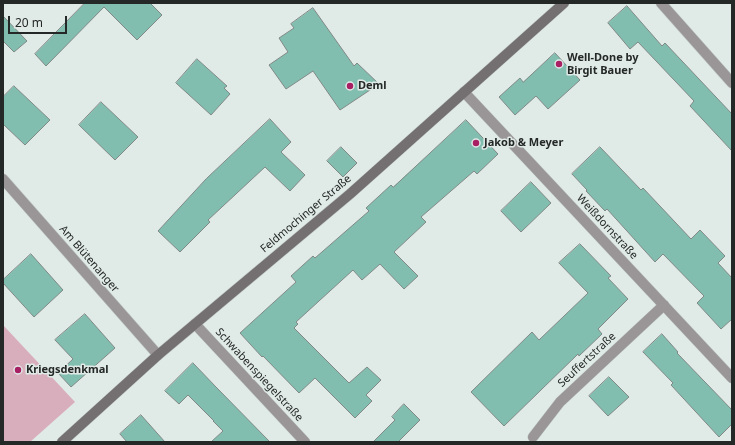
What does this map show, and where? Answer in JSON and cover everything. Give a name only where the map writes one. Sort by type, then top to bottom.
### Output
[{"type":"main road","name":"Feldmochinger Straße","points":[[62,442],[195,324],[350,194],[564,3]]},
{"type":"street","points":[[661,3],[732,83]]},
{"type":"street","name":"Weißdornstraße","points":[[464,92],[732,378]]},
{"type":"street","name":"Am Blütenanger","points":[[3,179],[158,356]]},
{"type":"street","name":"Seuffertstraße","points":[[533,437],[560,402],[664,305]]},
{"type":"street","name":"Schwabenspiegelstraße","points":[[195,324],[305,442]]},
{"type":"shaded area","points":[[3,325],[75,402],[30,442],[3,442]]},
{"type":"building","points":[[85,3],[150,3],[162,15],[137,40],[104,7],[46,66],[35,54]]},
{"type":"building","points":[[627,6],[662,46],[665,43],[732,114],[732,151],[690,106],[694,101],[638,42],[630,49],[608,23]]},
{"type":"building","points":[[313,8],[354,66],[357,63],[379,84],[340,110],[313,71],[286,89],[269,65],[288,52],[279,38],[294,28],[291,24]]},
{"type":"building","points":[[3,16],[27,41],[14,52],[3,41]]},
{"type":"building","points":[[555,53],[580,80],[548,109],[536,96],[515,115],[499,97],[520,78],[523,82]]},
{"type":"building","points":[[197,59],[227,86],[224,88],[230,94],[211,115],[176,83]]},
{"type":"building","points":[[14,86],[50,120],[25,145],[3,124],[3,97]]},
{"type":"building","points":[[101,102],[138,137],[115,160],[79,125]]},
{"type":"building","points":[[270,119],[291,142],[281,152],[305,175],[290,191],[265,167],[208,220],[210,222],[180,252],[158,231],[206,179]]},
{"type":"building","points":[[466,120],[498,154],[477,174],[474,171],[421,217],[426,222],[394,252],[418,276],[404,289],[380,264],[362,280],[353,270],[296,322],[298,324],[294,328],[349,383],[367,367],[381,380],[366,395],[372,401],[355,418],[315,378],[299,393],[240,333],[296,282],[291,276],[313,256],[315,258],[369,211],[366,208],[391,185],[393,187]]},
{"type":"building","points":[[341,147],[357,163],[343,177],[327,161]]},
{"type":"building","points":[[600,147],[641,190],[643,188],[691,239],[700,230],[725,256],[718,263],[732,278],[732,319],[721,329],[697,303],[704,296],[663,254],[655,262],[607,209],[605,211],[586,191],[587,190],[572,174]]},
{"type":"building","points":[[531,182],[551,203],[521,232],[501,211]]},
{"type":"building","points":[[580,244],[611,276],[608,278],[628,299],[598,329],[602,334],[579,356],[578,354],[504,426],[471,392],[532,332],[539,340],[588,293],[559,263]]},
{"type":"building","points":[[31,254],[63,290],[34,317],[3,283],[3,280]]},
{"type":"building","points":[[85,314],[115,348],[71,387],[58,373],[73,359],[55,340]]},
{"type":"building","points":[[662,334],[678,352],[677,353],[732,410],[732,424],[719,437],[671,385],[673,383],[643,352]]},
{"type":"building","points":[[193,363],[270,442],[211,442],[223,431],[214,421],[188,395],[179,404],[165,391]]},
{"type":"building","points":[[609,377],[629,397],[608,416],[589,396]]},
{"type":"building","points":[[404,404],[420,420],[398,442],[373,442],[395,420],[392,417]]},
{"type":"building","points":[[141,415],[165,442],[127,442],[120,434]]},
{"type":"place","name":"Well-Done by Birgit Bauer","points":[[559,64]]},
{"type":"place","name":"Deml","points":[[350,86]]},
{"type":"place","name":"Jakob & Meyer","points":[[476,143]]},
{"type":"place","name":"Kriegsdenkmal","points":[[18,370]]}]
